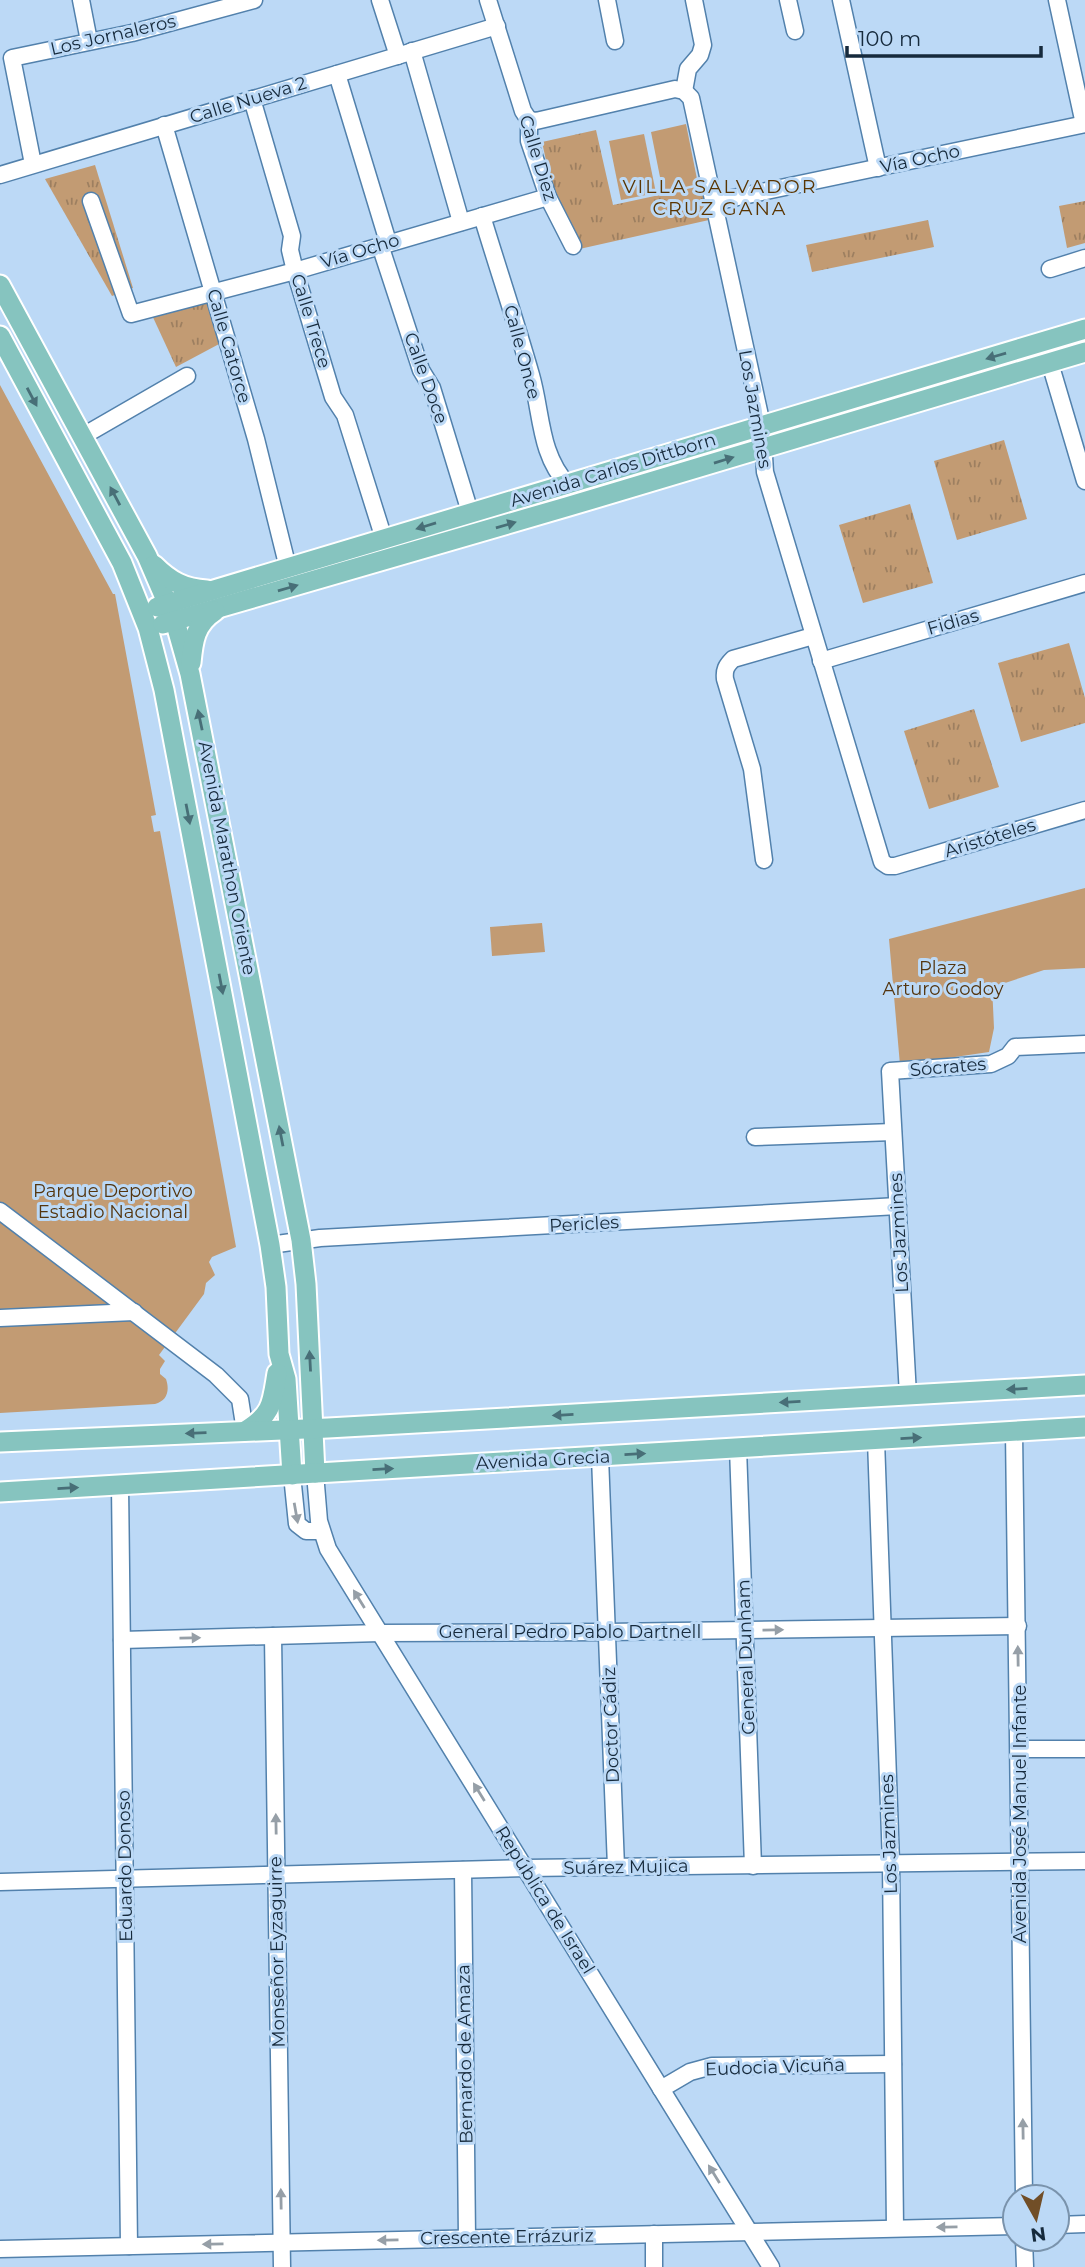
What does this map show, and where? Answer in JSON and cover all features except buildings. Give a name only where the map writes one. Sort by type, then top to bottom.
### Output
[{"type":"main road","name":"Avenida Marathon Oriente","points":[[0,285],[146,556],[171,612],[190,674],[301,1240],[306,1284],[315,1473]]},
{"type":"main road","name":"Avenida Carlos Dittborn","points":[[220,598],[288,568],[1085,329]]},
{"type":"main road","points":[[2,340],[25,331]]},
{"type":"main road","name":"Avenida Marathon Oriente","points":[[2,340],[122,563],[145,619],[164,690],[270,1245],[279,1354],[286,1380],[292,1475]]},
{"type":"main road","name":"Avenida Carlos Dittborn","points":[[145,619],[764,447],[1085,352]]},
{"type":"main road","points":[[146,556],[165,576],[178,584],[220,598],[195,635],[190,674]]},
{"type":"main road","points":[[180,771],[209,765]]},
{"type":"main road","points":[[275,1287],[306,1284]]},
{"type":"main road","points":[[245,1432],[258,1423],[269,1410],[274,1396],[279,1354]]},
{"type":"main road","points":[[0,1441],[313,1429],[1085,1385]]},
{"type":"main road","name":"Avenida Grecia","points":[[0,1492],[1085,1427]]},
{"type":"street","points":[[81,0],[89,41]]},
{"type":"street","name":"Los Jornaleros","points":[[33,164],[12,58],[132,33],[254,0]]},
{"type":"street","points":[[380,0],[405,54],[461,222]]},
{"type":"street","name":"Calle Diez","points":[[488,0],[523,111],[529,120],[529,141],[548,197],[573,246]]},
{"type":"street","points":[[607,0],[615,41]]},
{"type":"street","points":[[529,120],[674,89],[684,91],[688,69],[700,55],[703,46],[694,0]]},
{"type":"street","points":[[788,0],[795,31]]},
{"type":"street","points":[[841,0],[878,167]]},
{"type":"street","points":[[1057,0],[1084,124]]},
{"type":"street","name":"Calle Nueva 2","points":[[0,175],[497,26]]},
{"type":"street","name":"Calle Doce","points":[[337,74],[421,370],[432,388],[470,512]]},
{"type":"street","name":"Los Jazmines","points":[[684,91],[692,103],[762,425],[765,472],[880,859],[886,865],[895,866]]},
{"type":"street","name":"Calle Trece","points":[[252,99],[292,236],[290,250],[295,271],[334,397],[345,415],[384,539]]},
{"type":"street","name":"Vía Ocho","points":[[714,202],[1084,124]]},
{"type":"street","name":"Calle Catorce","points":[[164,125],[256,439],[288,568]]},
{"type":"street","name":"Vía Ocho","points":[[91,201],[131,314],[295,271],[548,197]]},
{"type":"street","name":"Calle Once","points":[[482,216],[530,373],[541,429],[551,462],[568,485]]},
{"type":"street","points":[[1050,269],[1085,258]]},
{"type":"street","points":[[1044,342],[1085,481]]},
{"type":"street","points":[[83,436],[187,376]]},
{"type":"street","name":"Fidias","points":[[821,661],[1085,583]]},
{"type":"street","points":[[764,860],[752,769],[724,672],[733,659],[813,636]]},
{"type":"street","name":"Aristóteles","points":[[895,866],[1085,810]]},
{"type":"street","name":"Sócrates","points":[[890,1071],[991,1064],[1007,1056],[1016,1047],[1085,1044]]},
{"type":"street","name":"Los Jazmines","points":[[890,1071],[908,1395]]},
{"type":"street","points":[[755,1137],[893,1132]]},
{"type":"street","name":"Pericles","points":[[270,1245],[301,1240],[898,1206]]},
{"type":"street","points":[[0,1211],[216,1375],[240,1398],[245,1432]]},
{"type":"street","points":[[0,1318],[134,1312]]},
{"type":"street","name":"Avenida José Manuel Infante","points":[[1014,1432],[1024,2183]]},
{"type":"street","name":"Los Jazmines","points":[[876,1440],[891,1863],[895,2228]]},
{"type":"street","name":"General Dunham","points":[[738,1448],[753,1866]]},
{"type":"street","name":"Doctor Cádiz","points":[[600,1457],[616,1867]]},
{"type":"street","name":"República de Israel","points":[[315,1473],[321,1531],[328,1549],[771,2267]]},
{"type":"street","points":[[292,1475],[297,1524],[306,1531],[321,1531]]},
{"type":"street","name":"Eduardo Donoso","points":[[120,1485],[129,2246]]},
{"type":"street","name":"General Pedro Pablo Dartnell","points":[[122,1640],[380,1633],[1018,1626]]},
{"type":"street","name":"Monseñor Eyzaguirre","points":[[273,1636],[282,2267]]},
{"type":"street","points":[[1019,1749],[1085,1749]]},
{"type":"street","name":"Suárez Mujica","points":[[0,1881],[526,1868],[1085,1861]]},
{"type":"street","name":"Bernardo de Amaza","points":[[463,1870],[467,2238]]},
{"type":"street","name":"Eudocia Vicuña","points":[[662,2089],[690,2072],[712,2066],[893,2063]]},
{"type":"street","name":"Crescente Errázuriz","points":[[0,2249],[1001,2226]]},
{"type":"street","points":[[654,2234],[654,2267]]},
{"type":"green space","points":[[686,124],[698,184],[663,192],[651,132]]},
{"type":"green space","points":[[596,130],[613,205],[701,186],[709,220],[566,252],[542,142]]},
{"type":"green space","points":[[644,134],[656,193],[621,200],[609,141]]},
{"type":"green space","points":[[95,165],[133,288],[112,296],[45,179]]},
{"type":"green space","points":[[1085,201],[1085,243],[1067,248],[1059,206]]},
{"type":"green space","points":[[928,220],[934,247],[812,272],[806,245]]},
{"type":"green space","points":[[206,298],[221,343],[176,367],[151,313]]},
{"type":"green space","name":"Parque Deportivo Estadio Nacional","points":[[0,385],[115,594],[156,815],[151,816],[154,832],[160,831],[236,1247],[212,1257],[209,1262],[215,1275],[206,1283],[204,1294],[159,1355],[165,1361],[160,1374],[166,1379],[168,1388],[165,1398],[155,1404],[0,1413]]},
{"type":"green space","points":[[1004,440],[1027,519],[957,540],[934,461]]},
{"type":"green space","points":[[910,504],[933,583],[863,603],[839,525]]},
{"type":"green space","points":[[1069,643],[1085,698],[1085,723],[1021,742],[998,663]]},
{"type":"green space","points":[[974,709],[999,787],[929,809],[904,731]]},
{"type":"green space","name":"Plaza Arturo Godoy","points":[[1085,888],[1085,968],[1044,970],[992,985],[994,1028],[989,1052],[900,1065],[889,939]]},
{"type":"green space","points":[[542,923],[545,952],[492,956],[490,927]]},
{"type":"district","name":"VILLA SALVADOR CRUZ GANA","points":[[720,197]]}]
